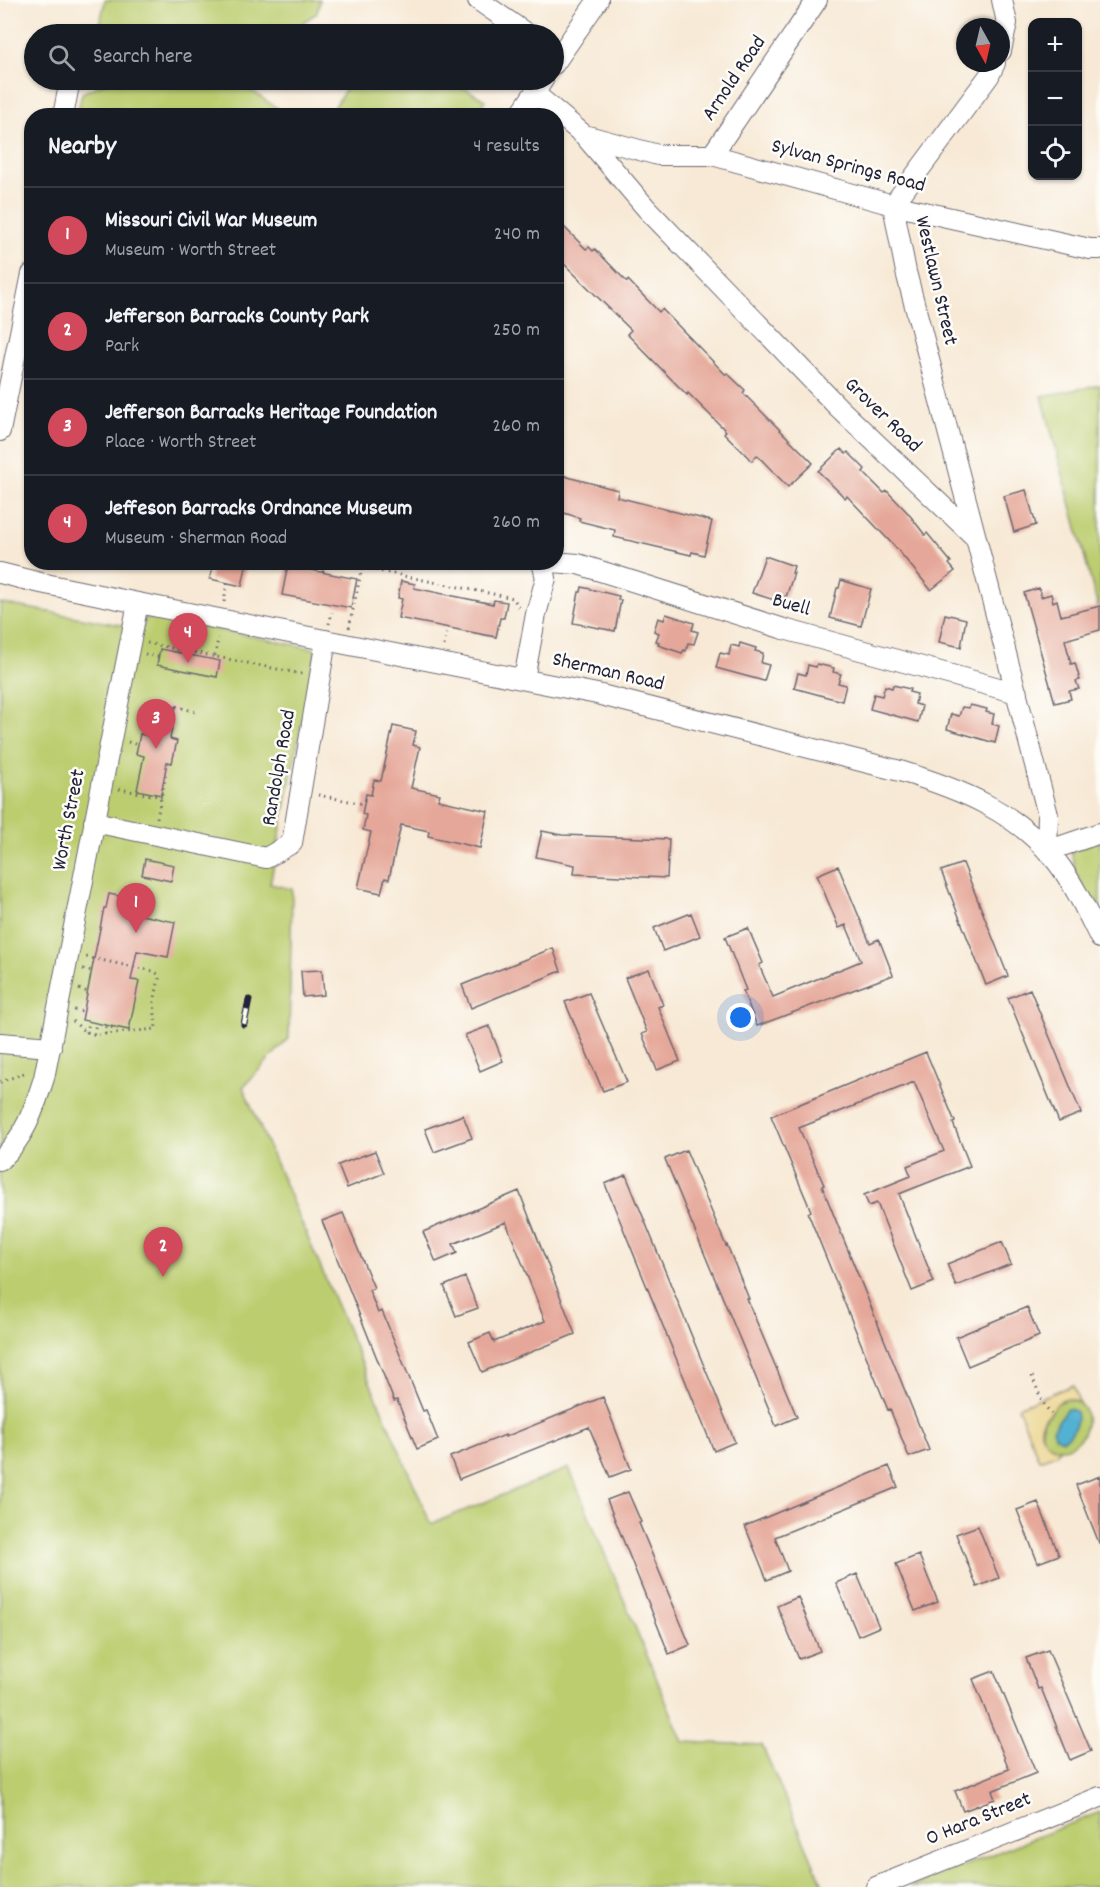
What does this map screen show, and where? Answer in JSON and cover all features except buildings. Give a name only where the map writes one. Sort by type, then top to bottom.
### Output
[{"type":"street","points":[[478,0],[513,24]]},
{"type":"street","points":[[564,46],[598,0]]},
{"type":"street","name":"Arnold Road","points":[[712,155],[817,0]]},
{"type":"street","points":[[1002,0],[1006,18]]},
{"type":"street","name":"Westlawn Street","points":[[976,538],[906,272],[893,205],[991,72]]},
{"type":"street","points":[[65,108],[68,90]]},
{"type":"street","points":[[524,108],[536,90]]},
{"type":"street","name":"Grover Road","points":[[543,90],[559,108]]},
{"type":"street","name":"Grover Road","points":[[564,113],[647,209],[839,408],[976,538]]},
{"type":"street","name":"Sylvan Springs Road","points":[[584,135],[658,155],[712,155],[893,205],[1090,249],[1100,249]]},
{"type":"street","points":[[0,431],[24,313]]},
{"type":"street","points":[[976,538],[1048,815],[1047,851],[1100,833]]},
{"type":"street","name":"Buell","points":[[564,563],[578,564],[784,629],[1017,693]]},
{"type":"street","points":[[524,679],[536,614],[546,578],[544,570]]},
{"type":"street","name":"Sherman Road","points":[[0,573],[138,603],[333,637],[608,696],[944,784],[974,797],[1034,838],[1058,863],[1100,938]]},
{"type":"street","points":[[0,586],[36,582]]},
{"type":"street","name":"Worth Street","points":[[0,1160],[10,1152],[31,1118],[44,1078],[138,603]]},
{"type":"street","name":"Randolph Road","points":[[94,822],[266,858],[292,843],[320,677],[333,637]]},
{"type":"street","points":[[0,1043],[49,1054]]},
{"type":"street","name":"O Hara Street","points":[[876,1887],[1100,1797]]},
{"type":"path","points":[[333,637],[361,570]]},
{"type":"path","points":[[372,570],[513,598],[522,610],[536,614]]},
{"type":"path","points":[[332,612],[333,637]]},
{"type":"path","points":[[443,648],[448,628]]},
{"type":"path","points":[[145,643],[320,677]]},
{"type":"path","points":[[143,654],[158,657]]},
{"type":"path","points":[[159,700],[199,713]]},
{"type":"path","points":[[125,742],[138,745]]},
{"type":"path","points":[[154,834],[166,773]]},
{"type":"path","points":[[116,788],[162,797]]},
{"type":"path","points":[[300,792],[364,804]]},
{"type":"path","points":[[70,1015],[78,1028],[87,1033],[105,1034],[156,1029],[154,1002],[158,974],[81,956]]},
{"type":"path","points":[[87,970],[93,971]]},
{"type":"path","points":[[82,990],[88,992]]},
{"type":"path","points":[[79,1011],[84,1012]]},
{"type":"path","points":[[87,1033],[89,1022]]},
{"type":"path","points":[[94,1034],[96,1023]]},
{"type":"path","points":[[105,1034],[106,1026],[118,1028]]},
{"type":"path","points":[[0,1082],[18,1076],[49,1054]]},
{"type":"path","points":[[1032,1376],[1042,1401],[1051,1413]]},
{"type":"green space","points":[[105,0],[320,0],[317,13],[300,24],[100,24]]},
{"type":"green space","points":[[89,90],[251,90],[277,108],[79,108],[82,93]]},
{"type":"green space","points":[[345,90],[468,90],[485,100],[480,108],[334,108]]},
{"type":"green space","points":[[1100,385],[1100,615],[1042,396]]},
{"type":"green space","points":[[0,603],[142,629],[145,619],[153,617],[316,649],[270,884],[292,889],[289,1038],[243,1087],[431,1524],[569,1468],[683,1742],[762,1745],[824,1887],[0,1887]]},
{"type":"green space","points":[[1100,840],[1100,919],[1076,873],[1071,852]]},
{"type":"green space","points":[[1066,1399],[1077,1402],[1083,1408],[1086,1425],[1077,1441],[1069,1446],[1057,1448],[1047,1444],[1042,1435],[1042,1429],[1044,1420],[1056,1404]]},
{"type":"green space","points":[[1100,1812],[1100,1887],[910,1887]]},
{"type":"sand","points":[[1073,1385],[1079,1402],[1062,1399],[1045,1417],[1042,1424],[1043,1438],[1059,1449],[1056,1454],[1039,1460],[1018,1407]]},
{"type":"water","points":[[1066,1409],[1076,1412],[1077,1420],[1072,1432],[1062,1440],[1055,1436],[1053,1429]]},
{"type":"railway","points":[[244,1024],[249,1000]]},
{"type":"place","name":"Jeffeson Barracks Ordnance Museum","points":[[188,663]]},
{"type":"place","name":"Jefferson Barracks Heritage Foundation","points":[[156,749]]},
{"type":"place","name":"Missouri Civil War Museum","points":[[136,933]]},
{"type":"place","name":"Jefferson Barracks County Park","points":[[163,1277]]}]
